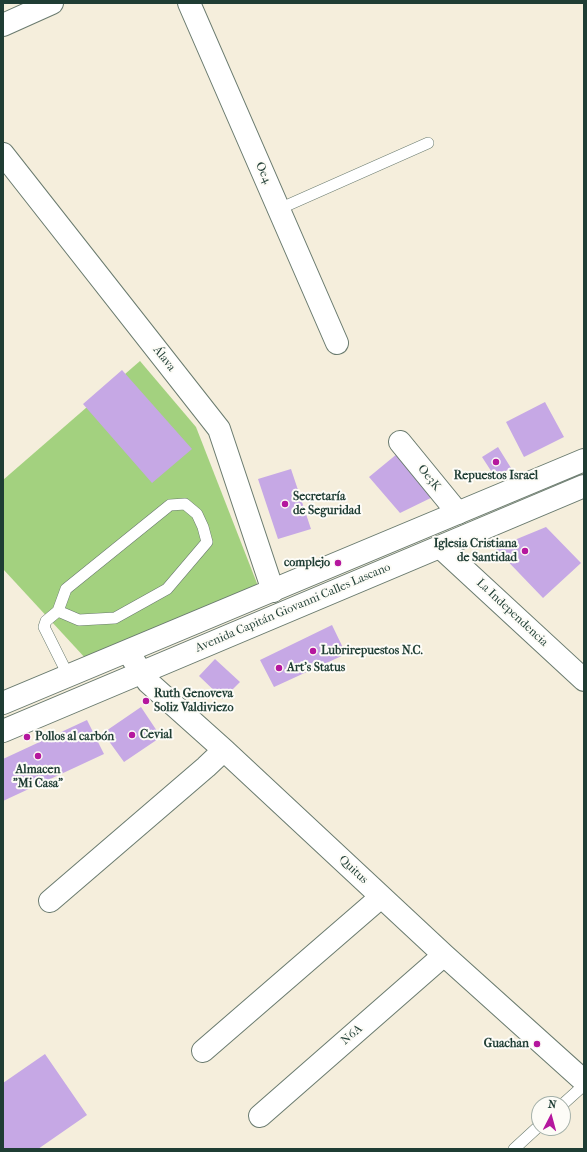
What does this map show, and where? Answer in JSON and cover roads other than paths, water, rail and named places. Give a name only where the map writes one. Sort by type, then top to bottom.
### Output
[{"type":"street","points":[[3,25],[52,3]]},
{"type":"street","name":"Oe4","points":[[189,3],[337,343]]},
{"type":"street","name":"Álava","points":[[3,154],[219,429],[273,591]]},
{"type":"street","name":"Oe3K","points":[[400,442],[458,513]]},
{"type":"street","name":"Avenida Capitán Giovanni Calles Lascano","points":[[3,703],[584,460]]},
{"type":"street","name":"Avenida Capitán Giovanni Calles Lascano","points":[[3,732],[584,486]]},
{"type":"street","name":"La Independencia","points":[[440,547],[584,680]]},
{"type":"street","name":"Quitus","points":[[128,652],[148,682],[224,750],[444,955],[584,1081]]},
{"type":"street","points":[[50,901],[224,750]]},
{"type":"street","points":[[203,1051],[382,897]]},
{"type":"street","name":"N6A","points":[[260,1116],[444,955]]},
{"type":"lane","points":[[279,208],[428,143]]},
{"type":"lane","points":[[58,611],[79,620],[115,618],[167,589],[207,542],[203,527],[197,514],[186,504],[170,505],[66,589],[58,611],[46,621],[44,627],[68,675]]},
{"type":"lane","points":[[571,1097],[584,1085]]},
{"type":"lane","points":[[514,1149],[531,1133]]},
{"type":"place","name":"Repuestos Israel","points":[[496,462]]},
{"type":"place","name":"Secretaría de Seguridad","points":[[285,504]]},
{"type":"place","name":"Iglesia Cristiana de Santidad","points":[[525,551]]},
{"type":"place","name":"complejo","points":[[338,563]]},
{"type":"place","name":"Lubrirepuestos N.C.","points":[[313,651]]},
{"type":"place","name":"Art's Status","points":[[279,668]]},
{"type":"place","name":"Ruth Genoveva Soliz Valdiviezo","points":[[146,701]]},
{"type":"place","name":"Cevial","points":[[132,735]]},
{"type":"place","name":"Pollos al carbón","points":[[27,737]]},
{"type":"place","name":"Almacen \"Mi Casa\"","points":[[38,756]]},
{"type":"place","name":"Guachan","points":[[537,1044]]}]
